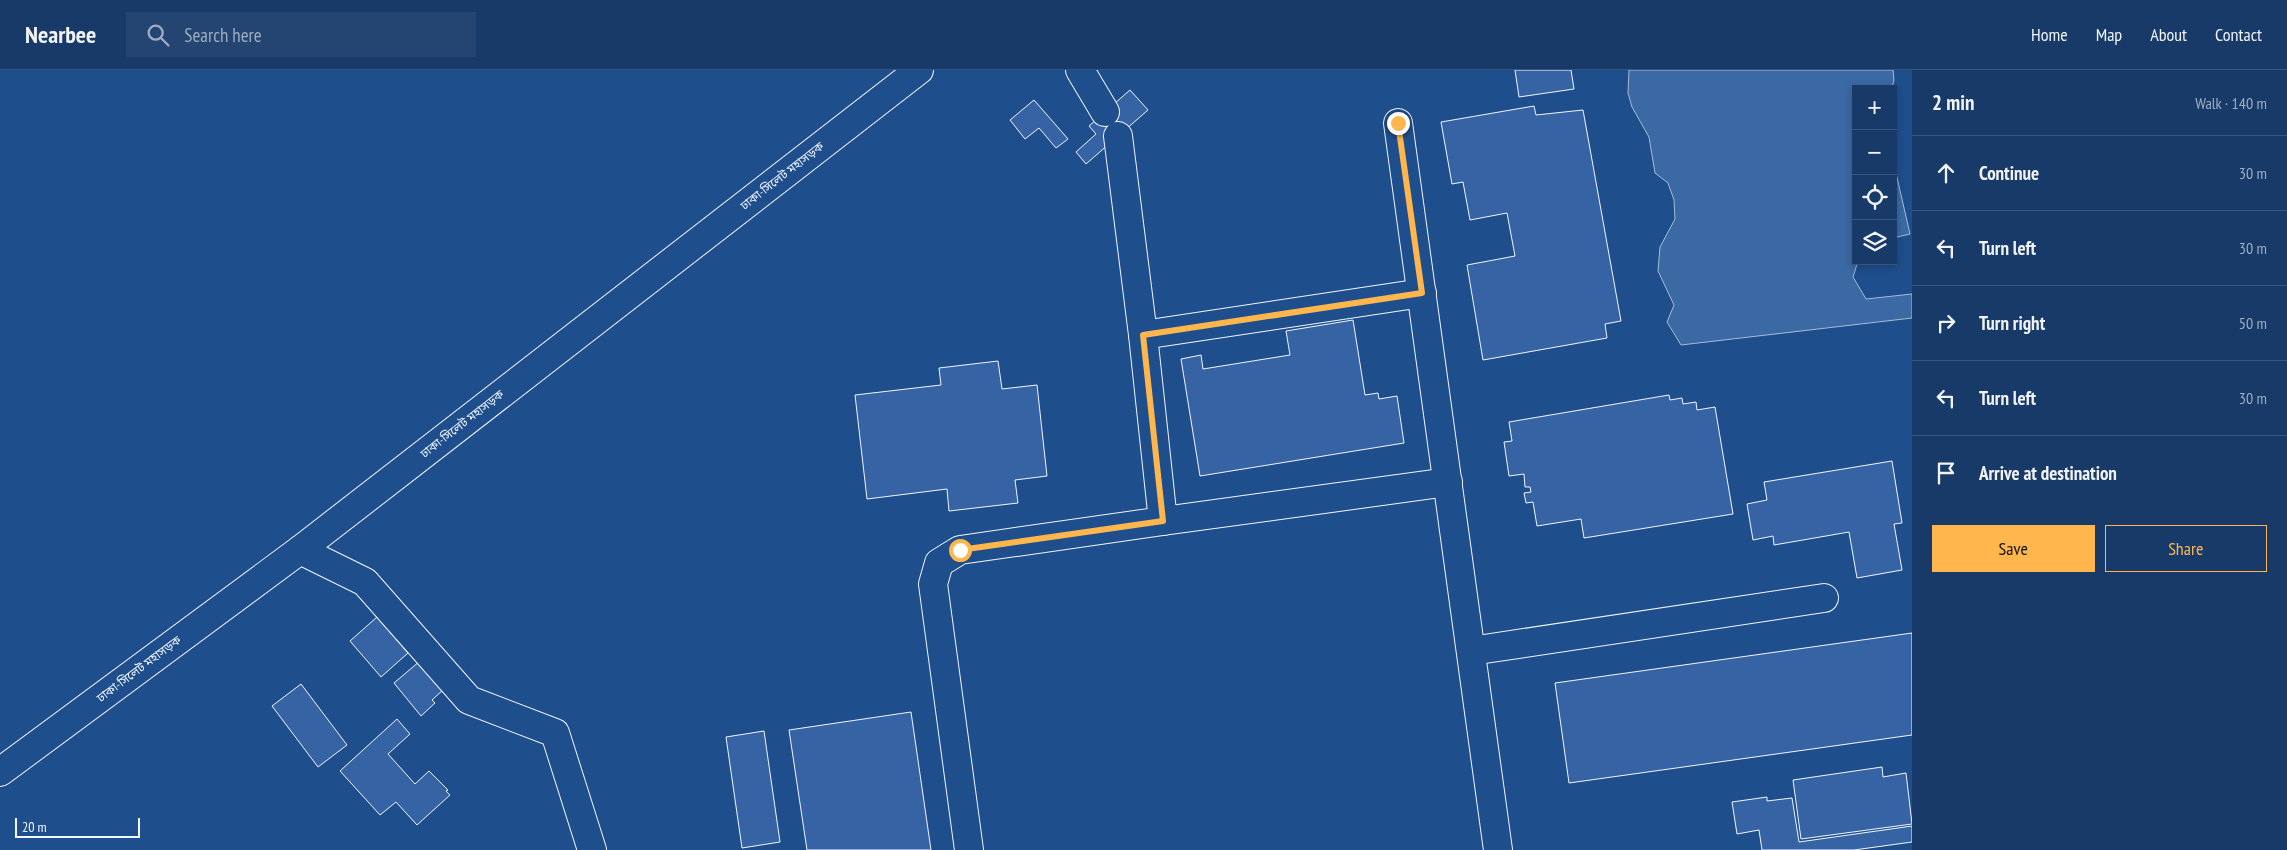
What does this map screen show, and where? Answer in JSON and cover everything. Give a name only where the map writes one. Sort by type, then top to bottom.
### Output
[{"type":"main road","name":"ঢাকা-সিলেট মহাসড়ক","points":[[0,772],[300,550],[920,70]]},
{"type":"main road","points":[[1080,70],[1105,112]]},
{"type":"main road","points":[[1398,123],[1498,850]]},
{"type":"main road","points":[[1118,136],[1143,335],[1163,521]]},
{"type":"main road","points":[[1143,335],[1422,293]]},
{"type":"main road","points":[[970,850],[934,584],[939,563],[960,550],[1448,482]]},
{"type":"main road","points":[[300,550],[365,582],[469,700],[555,733],[592,850]]},
{"type":"main road","points":[[1471,651],[1824,598]]},
{"type":"water","points":[[1629,70],[1893,70],[1892,85],[1852,85],[1852,265],[1857,265],[1853,277],[1866,299],[1912,294],[1912,318],[1681,345],[1667,322],[1674,305],[1658,271],[1660,247],[1675,219],[1674,200],[1668,183],[1655,173],[1649,137],[1632,107],[1628,93]]},
{"type":"water","points":[[1897,177],[1910,234],[1897,237]]},
{"type":"building","points":[[1515,70],[1571,70],[1574,89],[1519,97]]},
{"type":"building","points":[[1130,90],[1148,110],[1086,164],[1076,152],[1096,134],[1089,126]]},
{"type":"building","points":[[1034,100],[1068,139],[1056,148],[1039,128],[1025,139],[1010,120]]},
{"type":"building","points":[[1534,106],[1536,115],[1583,110],[1621,321],[1605,324],[1607,338],[1483,360],[1467,265],[1515,256],[1507,213],[1470,220],[1463,182],[1452,184],[1441,122]]},
{"type":"building","points":[[1353,320],[1365,395],[1378,393],[1379,399],[1397,396],[1404,443],[1200,476],[1181,359],[1201,355],[1203,369],[1290,355],[1286,331]]},
{"type":"building","points":[[998,361],[1002,389],[1037,385],[1047,476],[1015,480],[1018,503],[949,511],[947,489],[867,499],[855,395],[941,385],[939,368]]},
{"type":"building","points":[[1669,395],[1670,400],[1682,398],[1683,404],[1696,402],[1697,410],[1715,407],[1733,514],[1584,538],[1581,519],[1537,526],[1533,502],[1526,503],[1524,493],[1531,492],[1530,487],[1525,487],[1524,474],[1509,476],[1504,442],[1512,441],[1509,422]]},
{"type":"building","points":[[1892,461],[1902,523],[1894,524],[1902,570],[1857,578],[1849,532],[1774,545],[1773,536],[1753,540],[1747,504],[1767,500],[1764,482]]},
{"type":"building","points":[[377,617],[408,653],[381,677],[350,641]]},
{"type":"building","points":[[1912,633],[1912,735],[1569,783],[1555,683]]},
{"type":"building","points":[[420,661],[444,689],[432,700],[435,703],[421,716],[394,683]]},
{"type":"building","points":[[301,684],[347,745],[318,767],[272,706]]},
{"type":"building","points":[[911,712],[931,850],[807,850],[789,730]]},
{"type":"building","points":[[397,719],[410,734],[388,754],[415,784],[429,771],[448,790],[446,791],[450,795],[417,825],[396,802],[380,815],[340,771]]},
{"type":"building","points":[[764,731],[780,842],[742,848],[726,737]]},
{"type":"building","points":[[1882,767],[1883,777],[1906,773],[1912,824],[1801,839],[1793,780]]},
{"type":"building","points":[[1767,797],[1767,801],[1792,798],[1799,842],[1912,826],[1912,842],[1854,850],[1762,850],[1759,830],[1737,834],[1732,802]]},
{"type":"route","points":[[960,550],[1163,521],[1143,335],[1422,293],[1398,123]]}]
